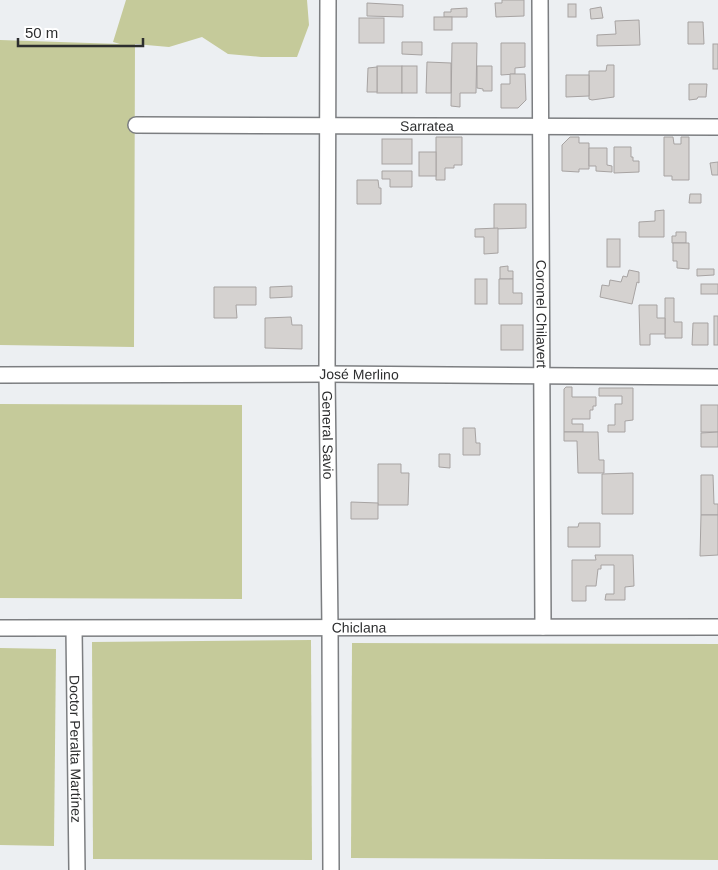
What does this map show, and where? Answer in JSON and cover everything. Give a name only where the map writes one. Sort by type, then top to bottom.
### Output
[{"type":"street","name":"General Savio","points":[[328,0],[327,374],[331,870]]},
{"type":"street","name":"Coronel Chilavert","points":[[540,0],[543,627]]},
{"type":"street","name":"Sarratea","points":[[136,125],[540,128],[718,127]]},
{"type":"street","name":"José Merlino","points":[[0,375],[327,374],[718,377]]},
{"type":"street","name":"Chiclana","points":[[0,628],[718,626]]},
{"type":"street","name":"Doctor Peralta Martínez","points":[[74,629],[77,870]]},
{"type":"green space","points":[[126,0],[307,0],[309,25],[297,57],[261,57],[228,54],[202,37],[169,47],[135,44],[134,347],[0,345],[0,40],[120,44],[113,42]]},
{"type":"green space","points":[[0,404],[242,405],[242,599],[0,598]]},
{"type":"green space","points":[[311,640],[312,860],[93,859],[92,642]]},
{"type":"green space","points":[[352,643],[718,644],[718,860],[351,858]]},
{"type":"green space","points":[[0,648],[56,649],[54,846],[0,845]]},
{"type":"building","points":[[502,0],[524,0],[524,16],[496,17],[495,3],[502,3]]},
{"type":"building","points":[[367,3],[403,5],[403,17],[367,16]]},
{"type":"building","points":[[568,4],[576,4],[576,17],[568,17]]},
{"type":"building","points":[[601,7],[603,18],[591,19],[590,9]]},
{"type":"building","points":[[467,8],[467,17],[444,17],[444,12],[451,12],[451,9]]},
{"type":"building","points":[[434,17],[452,17],[452,30],[434,30]]},
{"type":"building","points":[[359,18],[384,18],[384,43],[359,43]]},
{"type":"building","points":[[639,20],[640,45],[597,46],[597,35],[616,34],[615,21]]},
{"type":"building","points":[[688,22],[703,22],[704,44],[688,44]]},
{"type":"building","points":[[402,42],[422,42],[422,55],[402,54]]},
{"type":"building","points":[[452,43],[477,43],[476,93],[460,93],[460,107],[451,106]]},
{"type":"building","points":[[501,43],[525,43],[525,67],[515,68],[515,74],[501,75]]},
{"type":"building","points":[[713,44],[718,44],[718,69],[713,69]]},
{"type":"building","points":[[427,62],[451,63],[451,93],[426,93]]},
{"type":"building","points":[[607,65],[614,65],[614,97],[589,99],[589,71],[606,71]]},
{"type":"building","points":[[377,66],[402,66],[402,93],[377,93]]},
{"type":"building","points":[[402,66],[417,66],[417,93],[402,93]]},
{"type":"building","points":[[477,66],[492,66],[492,91],[483,91],[483,89],[477,88]]},
{"type":"building","points":[[377,67],[377,92],[367,92],[368,68]]},
{"type":"building","points":[[510,74],[525,74],[526,100],[518,108],[501,108],[501,84],[510,84]]},
{"type":"building","points":[[566,75],[589,75],[589,96],[566,97]]},
{"type":"building","points":[[689,84],[707,84],[706,97],[689,100]]},
{"type":"building","points":[[436,137],[462,137],[462,165],[454,165],[454,168],[445,168],[445,180],[436,180]]},
{"type":"building","points":[[570,137],[579,137],[579,143],[589,143],[589,169],[579,169],[579,172],[562,171],[562,145]]},
{"type":"building","points":[[664,137],[673,137],[674,144],[681,144],[681,137],[689,137],[689,180],[672,180],[672,176],[664,176]]},
{"type":"building","points":[[382,139],[412,139],[412,164],[382,164]]},
{"type":"building","points":[[614,147],[631,147],[633,161],[639,161],[639,172],[614,173]]},
{"type":"building","points":[[589,148],[607,148],[607,165],[612,166],[612,172],[596,171],[596,166],[589,166]]},
{"type":"building","points":[[419,152],[436,152],[436,176],[419,176]]},
{"type":"building","points":[[718,162],[718,175],[712,175],[710,163]]},
{"type":"building","points":[[382,171],[412,171],[412,187],[390,187],[390,179],[382,179]]},
{"type":"building","points":[[357,180],[378,180],[379,188],[381,188],[381,204],[357,204]]},
{"type":"building","points":[[690,194],[701,194],[701,203],[689,203]]},
{"type":"building","points":[[494,204],[526,204],[526,228],[494,229]]},
{"type":"building","points":[[664,210],[664,237],[639,237],[639,222],[655,221],[655,211]]},
{"type":"building","points":[[498,228],[498,253],[484,254],[484,237],[475,237],[475,229]]},
{"type":"building","points":[[676,232],[686,232],[686,243],[672,243],[672,236],[676,236]]},
{"type":"building","points":[[607,239],[620,239],[620,267],[607,267]]},
{"type":"building","points":[[673,243],[689,243],[689,269],[677,268],[677,261],[673,261]]},
{"type":"building","points":[[508,266],[508,271],[513,271],[513,279],[500,279],[500,267]]},
{"type":"building","points":[[697,269],[714,269],[714,275],[697,276]]},
{"type":"building","points":[[629,270],[639,272],[639,283],[637,282],[632,304],[600,297],[602,285],[609,286],[610,280],[621,282],[623,276],[627,277]]},
{"type":"building","points":[[475,279],[487,279],[487,304],[475,304]]},
{"type":"building","points":[[499,279],[513,279],[513,293],[522,293],[522,304],[499,304]]},
{"type":"building","points":[[701,284],[718,284],[718,294],[701,294]]},
{"type":"building","points":[[292,286],[292,297],[270,298],[270,287]]},
{"type":"building","points":[[214,287],[256,287],[256,305],[236,305],[237,318],[214,318]]},
{"type":"building","points":[[665,298],[674,298],[674,322],[682,322],[682,338],[665,338]]},
{"type":"building","points":[[639,305],[657,305],[657,318],[665,318],[665,334],[650,334],[650,345],[640,345]]},
{"type":"building","points":[[714,316],[718,316],[718,345],[714,345]]},
{"type":"building","points":[[291,317],[292,325],[302,325],[302,349],[265,348],[265,318]]},
{"type":"building","points":[[693,323],[708,323],[708,345],[692,345]]},
{"type":"building","points":[[501,325],[523,325],[523,350],[501,350]]},
{"type":"building","points":[[572,387],[572,397],[596,397],[596,406],[593,406],[593,410],[590,410],[590,419],[572,419],[572,424],[583,424],[583,432],[564,432],[564,389]]},
{"type":"building","points":[[599,388],[633,388],[633,420],[625,421],[625,432],[608,432],[608,425],[615,425],[615,404],[622,404],[622,396],[599,396]]},
{"type":"building","points":[[701,405],[718,405],[718,432],[701,432]]},
{"type":"building","points":[[463,428],[475,428],[476,443],[480,443],[480,455],[463,455]]},
{"type":"building","points":[[564,432],[598,432],[599,460],[604,460],[604,473],[578,473],[577,441],[564,441]]},
{"type":"building","points":[[718,432],[718,447],[701,447],[701,433]]},
{"type":"building","points":[[439,454],[450,454],[450,468],[439,467]]},
{"type":"building","points":[[378,464],[401,464],[401,473],[409,473],[408,505],[378,505]]},
{"type":"building","points":[[633,473],[633,514],[602,514],[602,474]]},
{"type":"building","points":[[701,475],[713,475],[714,504],[718,504],[718,515],[701,515]]},
{"type":"building","points":[[351,502],[378,503],[378,519],[351,519]]},
{"type":"building","points":[[701,515],[718,515],[718,555],[700,556]]},
{"type":"building","points":[[579,523],[600,523],[600,547],[568,547],[568,527],[578,527]]},
{"type":"building","points":[[595,555],[633,555],[634,586],[625,587],[625,600],[605,600],[606,594],[614,594],[614,565],[601,565],[601,569],[598,569],[596,586],[586,586],[586,601],[572,601],[572,560],[596,560]]}]
